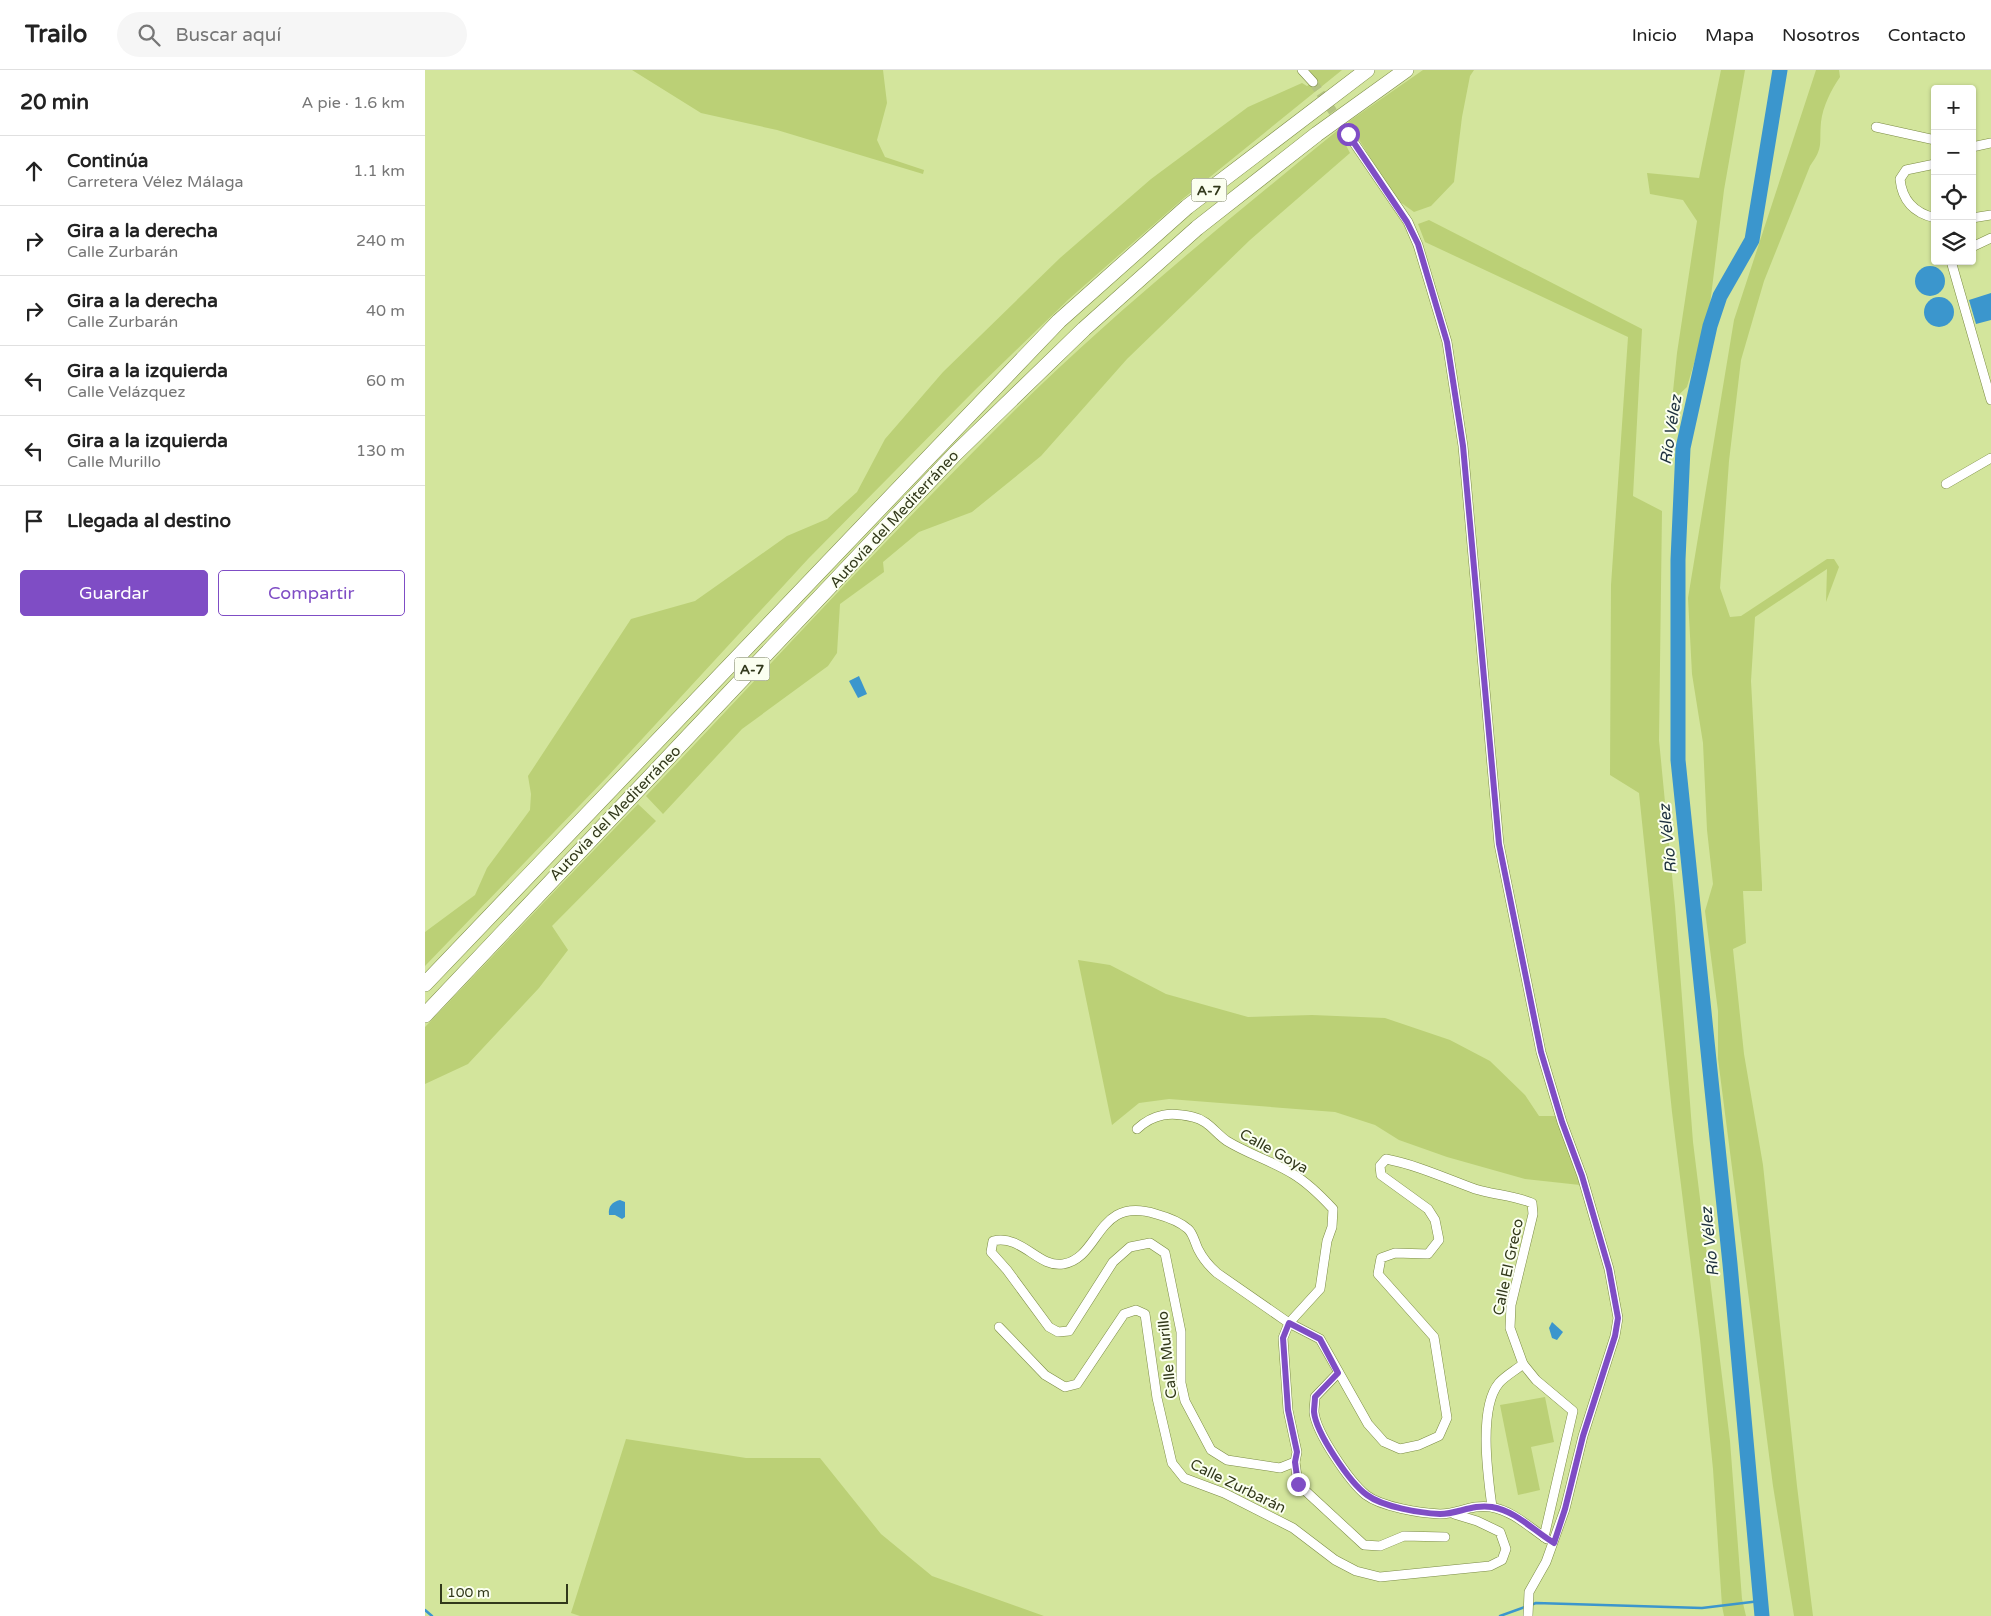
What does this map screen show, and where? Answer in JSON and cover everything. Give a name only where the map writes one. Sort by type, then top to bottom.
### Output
[{"type":"highway","name":"Autovía del Mediterráneo","points":[[425,984],[1059,321],[1187,207],[1367,70]]},
{"type":"highway","name":"Autovía del Mediterráneo","points":[[425,1015],[955,454],[1084,329],[1197,228],[1317,134],[1406,70]]},
{"type":"street","points":[[1301,70],[1313,82]]},
{"type":"street","points":[[1876,127],[1931,139]]},
{"type":"street","points":[[1348,134],[1407,222],[1418,244],[1447,342],[1463,446],[1499,844],[1541,1052],[1562,1122],[1587,1191],[1615,1299],[1618,1318],[1615,1336],[1583,1436],[1565,1509],[1554,1543],[1529,1592],[1528,1616]]},
{"type":"street","points":[[1976,146],[1991,143]]},
{"type":"street","points":[[1931,165],[1906,170],[1900,179],[1901,189],[1907,202],[1919,212],[1931,216]]},
{"type":"street","points":[[1976,217],[1991,215]]},
{"type":"street","points":[[1976,245],[1991,238]]},
{"type":"street","points":[[1952,265],[1991,400]]},
{"type":"street","points":[[1946,484],[1991,458]]},
{"type":"street","name":"Calle Goya","points":[[1137,1128],[1147,1119],[1157,1115],[1193,1117],[1204,1121],[1225,1140],[1293,1174],[1319,1194],[1333,1209],[1332,1227],[1327,1241],[1320,1289],[1289,1323]]},
{"type":"street","name":"Calle El Greco","points":[[1338,1373],[1368,1424],[1383,1442],[1401,1449],[1419,1445],[1439,1436],[1447,1418],[1434,1337],[1378,1274],[1381,1258],[1395,1252],[1428,1254],[1439,1240],[1435,1220],[1428,1209],[1381,1174],[1380,1166],[1386,1159],[1416,1166],[1478,1189],[1515,1196],[1532,1203],[1533,1214],[1511,1305],[1510,1328],[1523,1364],[1536,1380],[1573,1411],[1544,1537]]},
{"type":"street","name":"Calle Murillo","points":[[1289,1323],[1207,1264],[1189,1229],[1171,1219],[1141,1209],[1116,1215],[1102,1227],[1085,1249],[1073,1260],[1062,1264],[1049,1262],[1022,1245],[1003,1238],[993,1241],[991,1252],[1007,1270],[1049,1327],[1058,1332],[1069,1331],[1113,1262],[1130,1247],[1151,1243],[1165,1253],[1181,1332],[1181,1383],[1185,1402],[1211,1450],[1227,1460],[1281,1468],[1295,1462]]},
{"type":"street","name":"Calle Zurbarán","points":[[999,1327],[1045,1375],[1065,1387],[1077,1384],[1124,1314],[1136,1310],[1145,1314],[1157,1398],[1172,1463],[1184,1478],[1224,1493],[1293,1528],[1335,1560],[1356,1571],[1381,1577],[1489,1566],[1502,1560],[1506,1549],[1501,1532],[1477,1521],[1454,1514],[1400,1508],[1367,1496],[1349,1476],[1336,1460],[1314,1414],[1315,1397],[1338,1373]]},
{"type":"street","points":[[1338,1373],[1320,1339],[1289,1323],[1283,1338],[1288,1410],[1297,1452],[1295,1462],[1298,1484],[1364,1545],[1380,1546],[1404,1536],[1445,1536]]},
{"type":"street","points":[[1492,1507],[1488,1472],[1488,1408],[1498,1383],[1523,1364]]},
{"type":"street","name":"Calle Zurbarán","points":[[1454,1514],[1467,1507],[1492,1507],[1516,1516],[1554,1543]]},
{"type":"green space","points":[[632,70],[883,70],[887,103],[877,140],[885,157],[924,170],[923,174],[777,130],[701,113]]},
{"type":"green space","points":[[1308,70],[1342,70],[1184,198],[1069,299],[975,390],[808,559],[608,776],[425,966],[425,932],[475,895],[487,868],[530,810],[531,794],[528,776],[631,619],[695,601],[787,536],[827,519],[857,492],[885,439],[943,372],[1060,258],[1151,179],[1248,107],[1302,83],[1307,86],[1317,80]]},
{"type":"green space","points":[[1423,70],[1474,70],[1470,76],[1462,117],[1454,182],[1431,206],[1414,212],[1396,199],[1348,122]]},
{"type":"green space","points":[[1721,70],[1745,70],[1724,190],[1709,313],[1687,387],[1672,401],[1677,353],[1697,221],[1683,200],[1650,194],[1647,173],[1699,178]]},
{"type":"green space","points":[[1816,70],[1839,70],[1840,77],[1822,116],[1819,150],[1810,166],[1764,281],[1741,360],[1729,461],[1720,588],[1730,617],[1741,616],[1827,559],[1834,559],[1839,567],[1826,602],[1827,569],[1755,617],[1751,681],[1762,891],[1743,891],[1746,943],[1733,949],[1744,1054],[1763,1165],[1797,1486],[1813,1616],[1794,1616],[1773,1486],[1718,1059],[1718,1011],[1705,911],[1713,884],[1707,830],[1703,743],[1692,674],[1688,598],[1734,320]]},
{"type":"green space","points":[[1338,130],[1350,153],[1250,240],[1127,359],[1041,456],[972,512],[919,532],[883,562],[884,572],[840,604],[837,653],[828,666],[742,729],[663,814],[646,796],[923,503],[1017,408],[1094,335],[1215,231]]},
{"type":"green space","points":[[1429,220],[1642,329],[1633,496],[1662,511],[1659,740],[1675,906],[1693,1142],[1730,1441],[1742,1599],[1746,1616],[1724,1616],[1722,1606],[1713,1469],[1700,1339],[1672,1112],[1639,793],[1610,775],[1611,585],[1628,337],[1425,242],[1418,224]]},
{"type":"green space","points":[[638,804],[656,821],[552,926],[568,950],[539,988],[468,1064],[425,1084],[425,1027]]},
{"type":"green space","points":[[1078,960],[1110,965],[1166,994],[1248,1017],[1312,1015],[1385,1018],[1450,1040],[1490,1061],[1525,1095],[1539,1116],[1556,1116],[1580,1185],[1525,1179],[1447,1157],[1399,1140],[1375,1125],[1335,1112],[1169,1099],[1139,1103],[1112,1125]]},
{"type":"green space","points":[[1545,1397],[1554,1442],[1531,1447],[1540,1490],[1518,1495],[1500,1405]]},
{"type":"green space","points":[[626,1439],[746,1458],[820,1458],[881,1534],[932,1576],[1044,1616],[580,1616],[571,1613]]},
{"type":"water","points":[[1930,266],[1941,270],[1945,281],[1941,292],[1930,296],[1919,292],[1915,281],[1919,270]]},
{"type":"water","points":[[1991,293],[1991,320],[1976,324],[1969,300]]},
{"type":"water","points":[[1939,297],[1950,301],[1954,312],[1950,323],[1939,327],[1928,323],[1924,312],[1928,301]]},
{"type":"water","points":[[859,676],[867,694],[858,698],[849,681]]},
{"type":"water","points":[[620,1200],[625,1202],[625,1217],[622,1219],[615,1215],[609,1215],[611,1205]]},
{"type":"water","points":[[1552,1322],[1563,1332],[1557,1340],[1552,1338],[1549,1328]]},
{"type":"waterway","name":"Río Vélez","points":[[1762,1616],[1730,1264],[1678,760],[1678,560],[1683,448],[1710,326],[1720,296],[1752,240],[1780,70]]},
{"type":"waterway","points":[[1500,1616],[1536,1603],[1702,1608],[1760,1601]]},
{"type":"waterway","points":[[425,1610],[432,1616]]},
{"type":"tunnel","points":[[1313,82],[1348,134]]},
{"type":"route","points":[[1298,1484],[1295,1462],[1297,1452],[1288,1410],[1283,1338],[1289,1323],[1320,1339],[1338,1373],[1315,1397],[1314,1414],[1336,1460],[1367,1496],[1400,1508],[1437,1514],[1454,1514],[1467,1507],[1492,1507],[1516,1516],[1554,1543],[1565,1509],[1583,1436],[1615,1336],[1618,1318],[1609,1269],[1595,1225],[1587,1191],[1562,1122],[1541,1052],[1499,844],[1493,799],[1463,446],[1447,342],[1418,244],[1407,222],[1348,134]]}]
